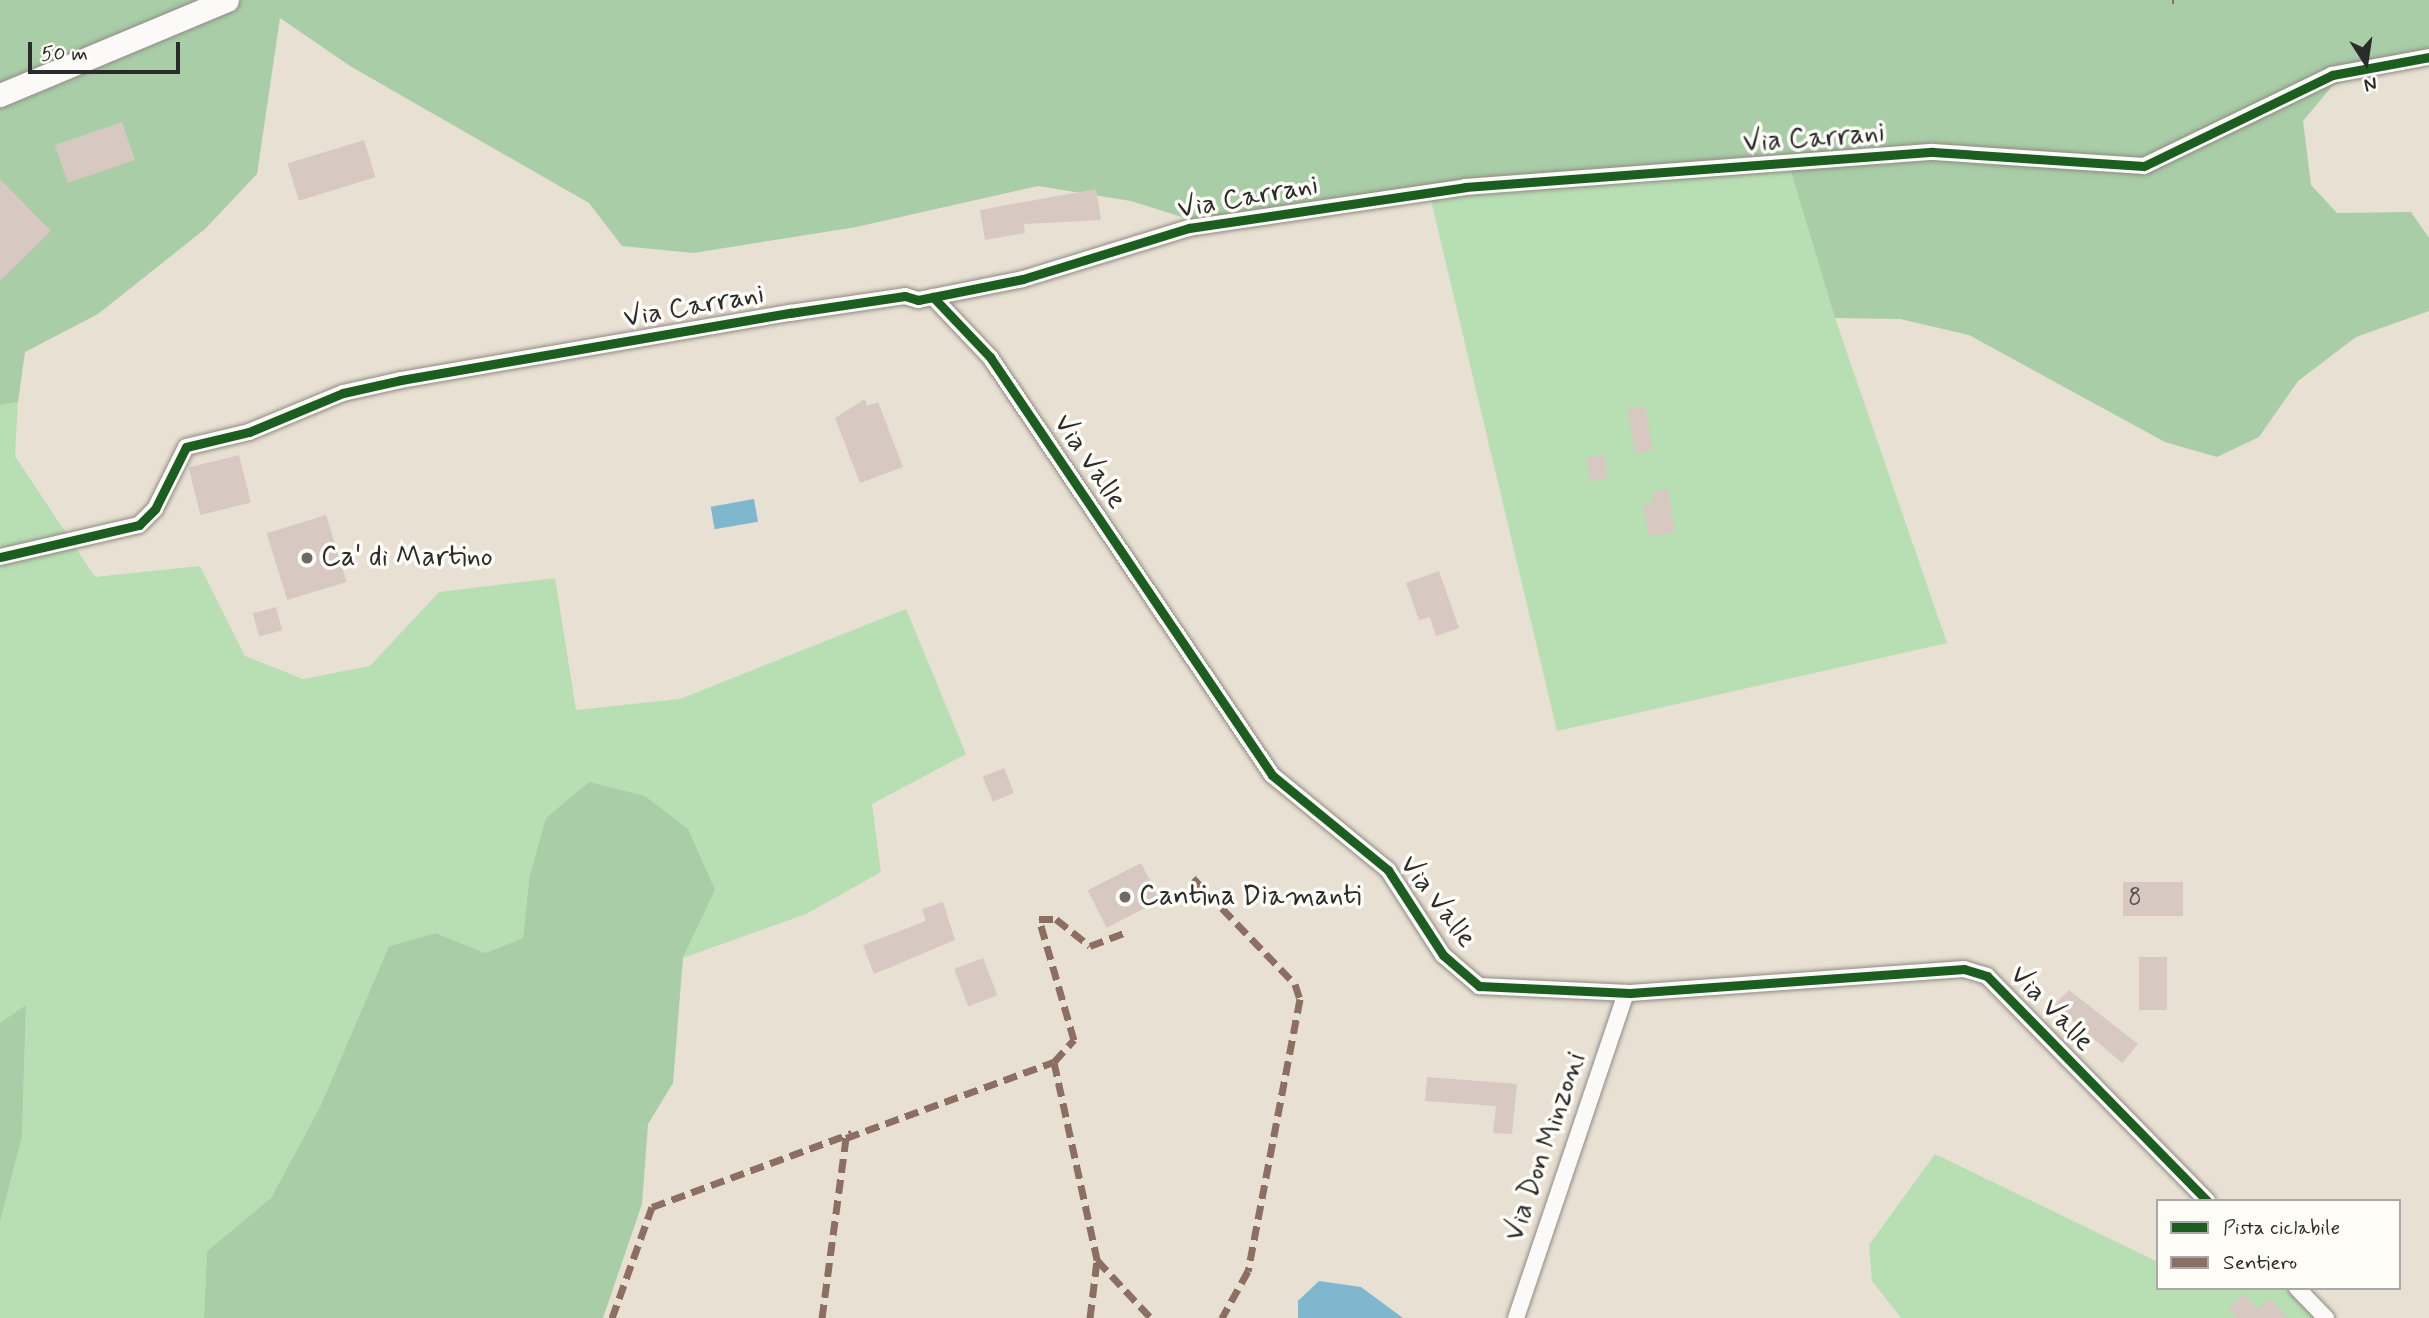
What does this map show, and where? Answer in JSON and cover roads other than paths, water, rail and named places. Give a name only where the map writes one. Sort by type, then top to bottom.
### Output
[{"type":"street","points":[[0,95],[223,2]]},
{"type":"street","name":"Via Carrani","points":[[0,557],[139,525],[155,509],[186,447],[249,432],[343,393],[790,313],[933,297],[1023,279],[1189,228],[1465,187],[1933,152],[2144,166],[2332,75],[2429,57]]},
{"type":"street","name":"Via Valle","points":[[933,297],[990,357],[1272,775],[1388,870],[1443,955],[1479,986],[1626,993],[1964,970],[1987,976],[2205,1199]]},
{"type":"street","name":"Via Don Minzoni","points":[[1516,1318],[1626,993]]},
{"type":"street","points":[[2299,1290],[2326,1318]]},
{"type":"water","points":[[754,499],[758,522],[715,529],[711,507]]},
{"type":"water","points":[[1319,1281],[1361,1287],[1403,1318],[1298,1318],[1298,1301]]},
{"type":"place","name":"Ca' di Martino","points":[[307,558]]},
{"type":"place","name":"Cantina Diamanti","points":[[1125,897]]}]
